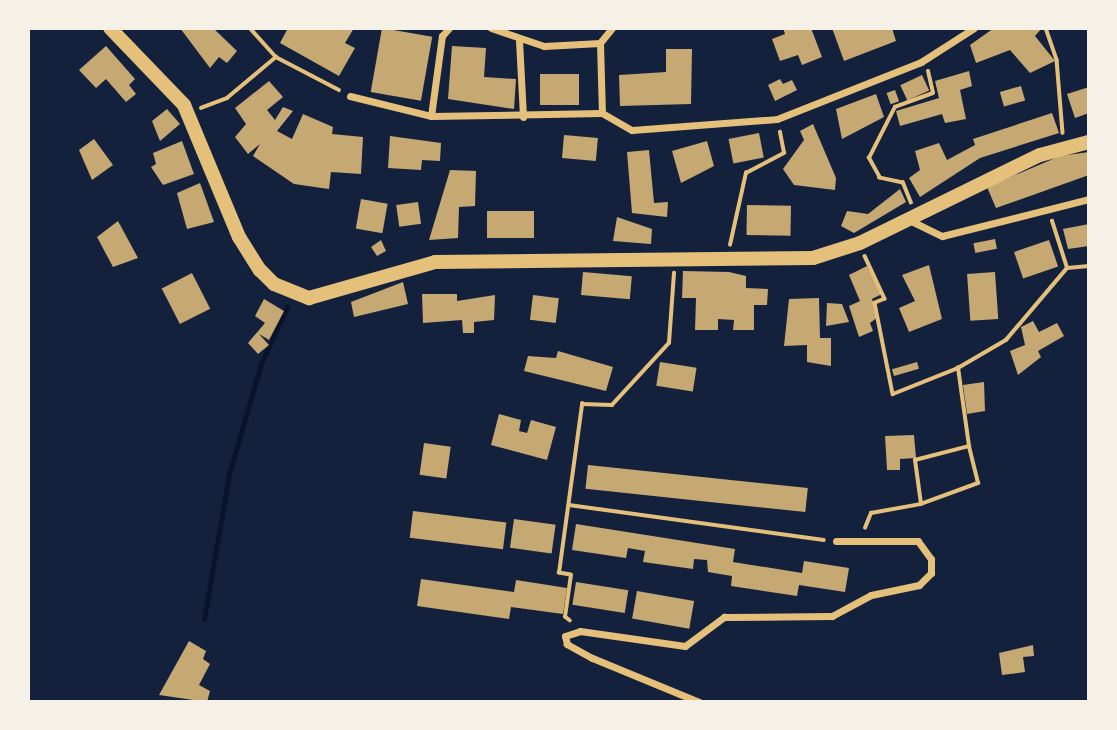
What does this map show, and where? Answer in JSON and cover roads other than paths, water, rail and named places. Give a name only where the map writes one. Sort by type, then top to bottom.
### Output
[{"type":"main road","points":[[110,28],[184,105],[239,237],[260,270],[290,293],[331,297],[435,262],[813,258],[860,243],[911,217],[1064,149],[1089,142]]},
{"type":"street","points":[[430,116],[442,36],[449,28]]},
{"type":"street","points":[[491,28],[519,40],[600,43]]},
{"type":"street","points":[[604,116],[600,43],[612,28]]},
{"type":"street","points":[[350,96],[430,116],[604,116],[632,130],[777,119],[925,59],[974,28]]},
{"type":"street","points":[[519,40],[523,117]]},
{"type":"street","points":[[911,217],[942,236],[1089,199]]},
{"type":"street","points":[[699,702],[567,644],[569,630],[685,646],[724,617],[832,616],[871,595],[919,585],[931,573],[931,559],[918,541],[836,541]]},
{"type":"waterway","points":[[204,619],[229,474],[261,364],[287,307]]}]
